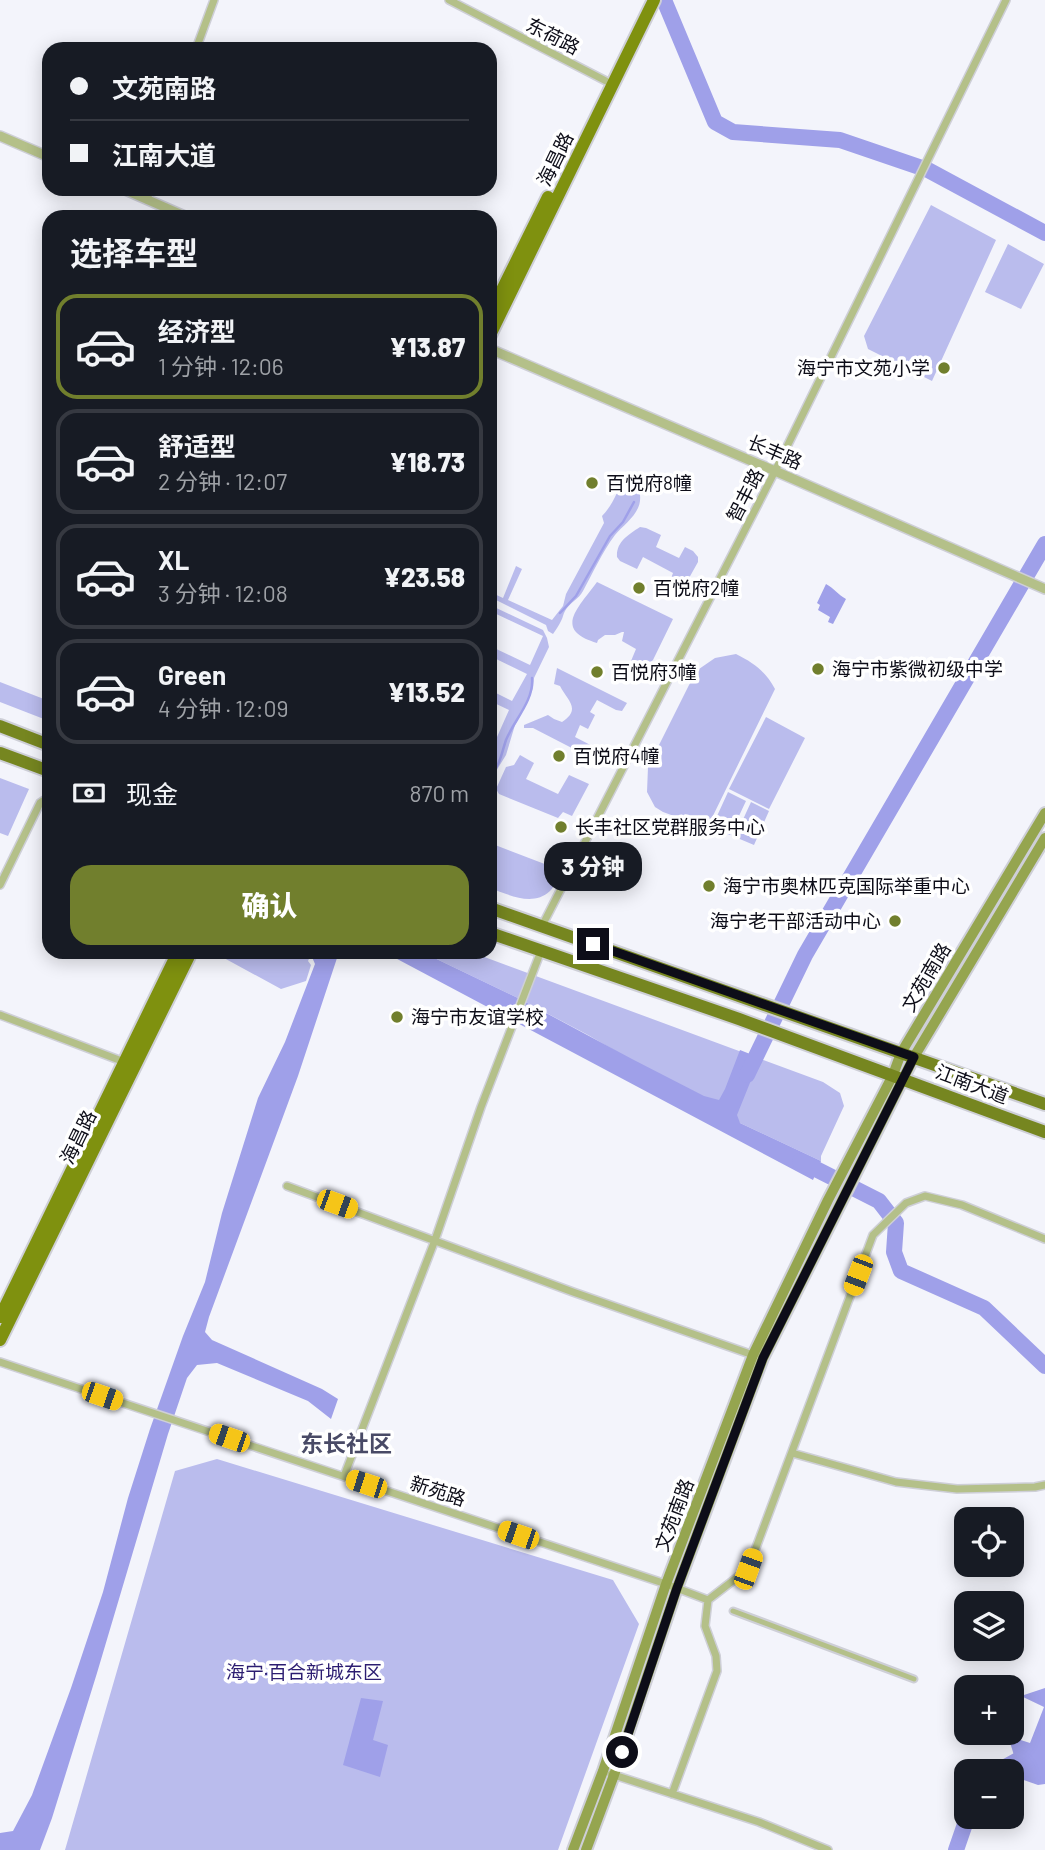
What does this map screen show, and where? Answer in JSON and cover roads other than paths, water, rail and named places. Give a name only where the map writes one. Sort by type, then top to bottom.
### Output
[{"type":"highway","points":[[0,726],[42,742]]},
{"type":"highway","points":[[0,753],[42,768]]},
{"type":"highway","name":"江南大道","points":[[497,910],[1045,1104]]},
{"type":"highway","name":"江南大道","points":[[497,935],[739,1019],[1045,1132]]},
{"type":"main road","name":"海昌路","points":[[497,300],[606,81],[648,6]]},
{"type":"main road","name":"海昌路","points":[[497,320],[648,6]]},
{"type":"main road","name":"文苑南路","points":[[671,1586],[763,1358],[858,1170],[898,1077],[901,1053],[1044,818]]},
{"type":"main road","name":"文苑南路","points":[[586,1850],[671,1586],[753,1355],[846,1165],[1045,838]]},
{"type":"main road","name":"海昌路","points":[[0,1340],[175,959]]},
{"type":"main road","name":"海昌路","points":[[0,1317],[129,1064],[187,959]]},
{"type":"main road","name":"文苑南路","points":[[573,1850],[609,1773]]},
{"type":"street","points":[[199,42],[214,0]]},
{"type":"street","name":"东荷路","points":[[449,0],[606,81]]},
{"type":"street","name":"智丰路","points":[[542,926],[775,471],[1006,0]]},
{"type":"street","points":[[0,136],[42,154]]},
{"type":"street","points":[[138,196],[171,210]]},
{"type":"street","points":[[147,200],[148,196]]},
{"type":"street","name":"长丰路","points":[[497,352],[1045,589]]},
{"type":"street","points":[[0,885],[42,802]]},
{"type":"street","points":[[344,1476],[435,1240],[481,1107],[541,951]]},
{"type":"street","points":[[0,1015],[129,1064]]},
{"type":"street","points":[[288,1186],[573,1292],[753,1355]]},
{"type":"street","points":[[672,1794],[717,1671],[716,1656],[705,1626],[708,1600],[748,1569],[873,1235],[904,1205],[925,1196],[962,1205],[1045,1239]]},
{"type":"street","name":"新苑路","points":[[0,1362],[708,1600]]},
{"type":"street","points":[[792,1453],[896,1482],[957,1489],[1045,1485]]},
{"type":"street","points":[[733,1611],[914,1679]]},
{"type":"street","points":[[609,1773],[759,1822],[828,1850]]},
{"type":"waterway","points":[[664,0],[715,122],[733,132],[840,140],[928,170],[1045,233]]},
{"type":"waterway","points":[[560,613],[576,596],[610,536],[623,522],[634,502]]},
{"type":"waterway","points":[[747,1075],[805,955],[1045,544]]},
{"type":"waterway","points":[[497,766],[509,733],[530,695],[532,678]]},
{"type":"waterway","points":[[800,1161],[879,1201],[896,1223],[894,1252],[901,1271],[984,1308],[1045,1366]]},
{"type":"waterway","points":[[1024,1759],[1040,1756],[1045,1748]]},
{"type":"waterway","points":[[956,1850],[963,1829]]},
{"type":"place","name":"海宁市文苑小学","points":[[944,368]]},
{"type":"place","name":"百悦府8幢","points":[[592,483]]},
{"type":"place","name":"百悦府2幢","points":[[639,588]]},
{"type":"place","name":"海宁市紫微初级中学","points":[[818,669]]},
{"type":"place","name":"百悦府3幢","points":[[597,672]]},
{"type":"place","name":"百悦府4幢","points":[[559,756]]},
{"type":"place","name":"长丰社区党群服务中心","points":[[561,827]]},
{"type":"place","name":"海宁市奥林匹克国际举重中心","points":[[709,886]]},
{"type":"place","name":"海宁老干部活动中心","points":[[895,921]]},
{"type":"place","name":"海宁市友谊学校","points":[[397,1017]]},
{"type":"district","name":"东长社区","points":[[346,1444]]},
{"type":"park label","name":"海宁·百合新城东区","points":[[304,1672]]}]
